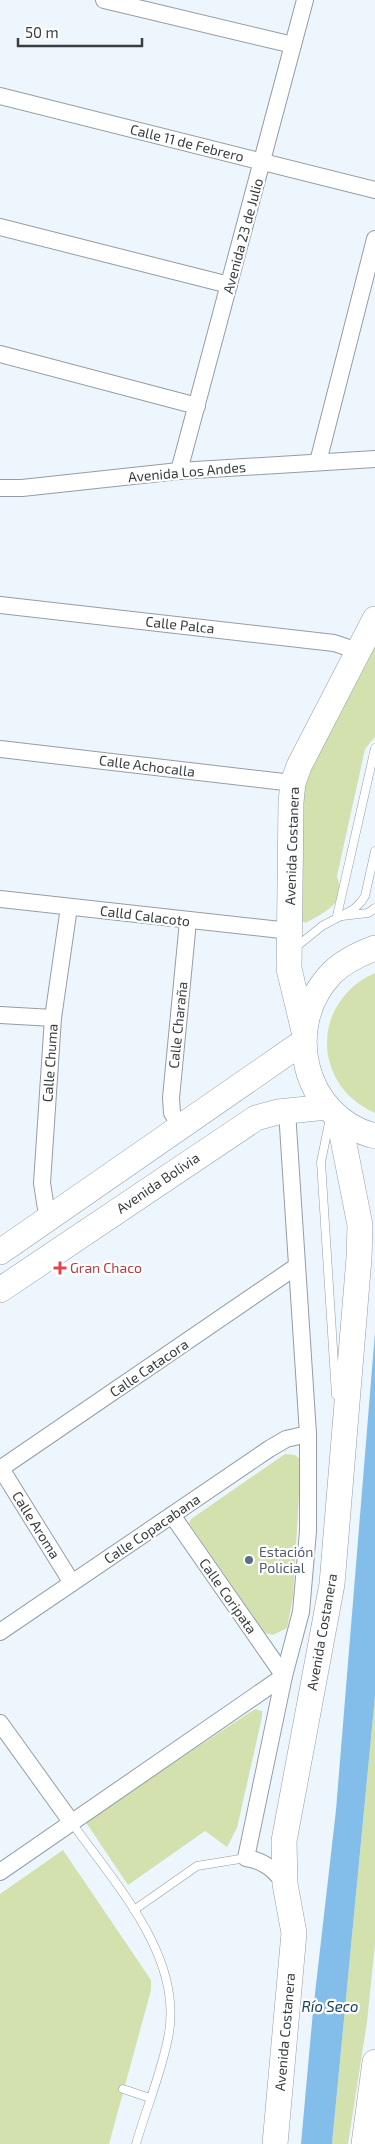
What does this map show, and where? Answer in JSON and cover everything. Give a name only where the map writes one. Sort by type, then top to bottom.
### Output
[{"type":"main road","name":"Avenida Costanera","points":[[275,2144],[294,1933],[285,1884],[284,1841],[332,1584],[361,1237],[345,1120],[310,1079],[306,1064],[304,1037],[289,969],[291,802],[293,783],[299,766],[375,619]]},
{"type":"main road","points":[[0,1252],[52,1218],[181,1127],[304,1037],[314,1000],[332,973],[352,958],[375,948]]},
{"type":"main road","name":"Avenida Bolivia","points":[[0,1290],[241,1128],[264,1115],[287,1111],[345,1120]]},
{"type":"main road","points":[[364,2144],[375,2062]]},
{"type":"street","points":[[104,0],[293,45]]},
{"type":"street","name":"Avenida 23 de Julio","points":[[178,471],[305,0]]},
{"type":"street","name":"Calle 11 de Febrero","points":[[0,96],[375,190]]},
{"type":"street","points":[[0,227],[229,286]]},
{"type":"street","points":[[318,462],[375,239]]},
{"type":"street","points":[[0,354],[197,406]]},
{"type":"street","name":"Avenida Los Andes","points":[[0,488],[22,488],[178,471],[375,459]]},
{"type":"street","name":"Calle Palca","points":[[0,605],[334,642],[358,651]]},
{"type":"street","name":"Calle Achocalla","points":[[0,749],[293,783]]},
{"type":"street","name":"Calld Calacoto","points":[[0,899],[290,931]]},
{"type":"street","name":"Calle Chuma","points":[[52,1218],[46,1209],[42,1183],[53,1018],[69,907]]},
{"type":"street","name":"Calle Charaña","points":[[181,1127],[172,1112],[170,1098],[188,921]]},
{"type":"street","points":[[0,1015],[53,1018]]},
{"type":"street","points":[[285,1884],[276,1871],[259,1860],[246,1858],[284,1676],[301,1612],[308,1531],[308,1434],[287,1111]]},
{"type":"street","name":"Calle Catacora","points":[[0,1468],[297,1266]]},
{"type":"street","name":"Calle Copacabana","points":[[0,1632],[269,1449],[286,1439],[308,1434]]},
{"type":"street","name":"Calle Aroma","points":[[0,1468],[72,1584]]},
{"type":"street","name":"Calle Coripata","points":[[172,1515],[284,1676]]},
{"type":"street","points":[[0,1872],[284,1676]]},
{"type":"street","points":[[0,1723],[72,1823]]},
{"type":"lane","points":[[337,916],[375,748]]},
{"type":"lane","points":[[289,956],[310,934],[337,916],[354,909],[365,896],[375,851]]},
{"type":"lane","points":[[337,916],[362,915],[375,908]]},
{"type":"lane","points":[[337,1400],[321,1162],[345,1120]]},
{"type":"lane","points":[[337,1410],[341,1469]]},
{"type":"lane","points":[[72,1823],[134,1910],[152,1939],[162,1964],[171,2004],[168,2038],[136,2144]]},
{"type":"lane","points":[[134,1910],[197,1866],[246,1858]]},
{"type":"lane","points":[[123,2089],[150,2098]]},
{"type":"green space","points":[[375,642],[375,737],[365,749],[337,876],[339,894],[333,906],[306,923],[301,918],[301,802],[306,780]]},
{"type":"green space","points":[[375,973],[375,1113],[354,1100],[339,1083],[330,1064],[327,1043],[330,1022],[339,1003],[354,986]]},
{"type":"green space","points":[[285,1454],[295,1455],[301,1460],[293,1597],[287,1628],[273,1635],[265,1633],[189,1523],[191,1519]]},
{"type":"green space","points":[[375,1696],[375,1944],[367,2022],[348,2144],[332,2144]]},
{"type":"green space","points":[[255,1709],[262,1711],[262,1717],[237,1828],[227,1847],[205,1831],[128,1885],[85,1821]]},
{"type":"green space","points":[[63,1850],[151,1980],[151,1990],[109,2144],[0,2144],[0,1894]]},
{"type":"water","name":"Río Seco","points":[[375,1332],[375,1696],[332,2144],[301,2144],[313,2011],[336,1810]]},
{"type":"place","name":"Gran Chaco","points":[[60,1268]]},
{"type":"place","name":"Estación Policial","points":[[249,1560]]}]
